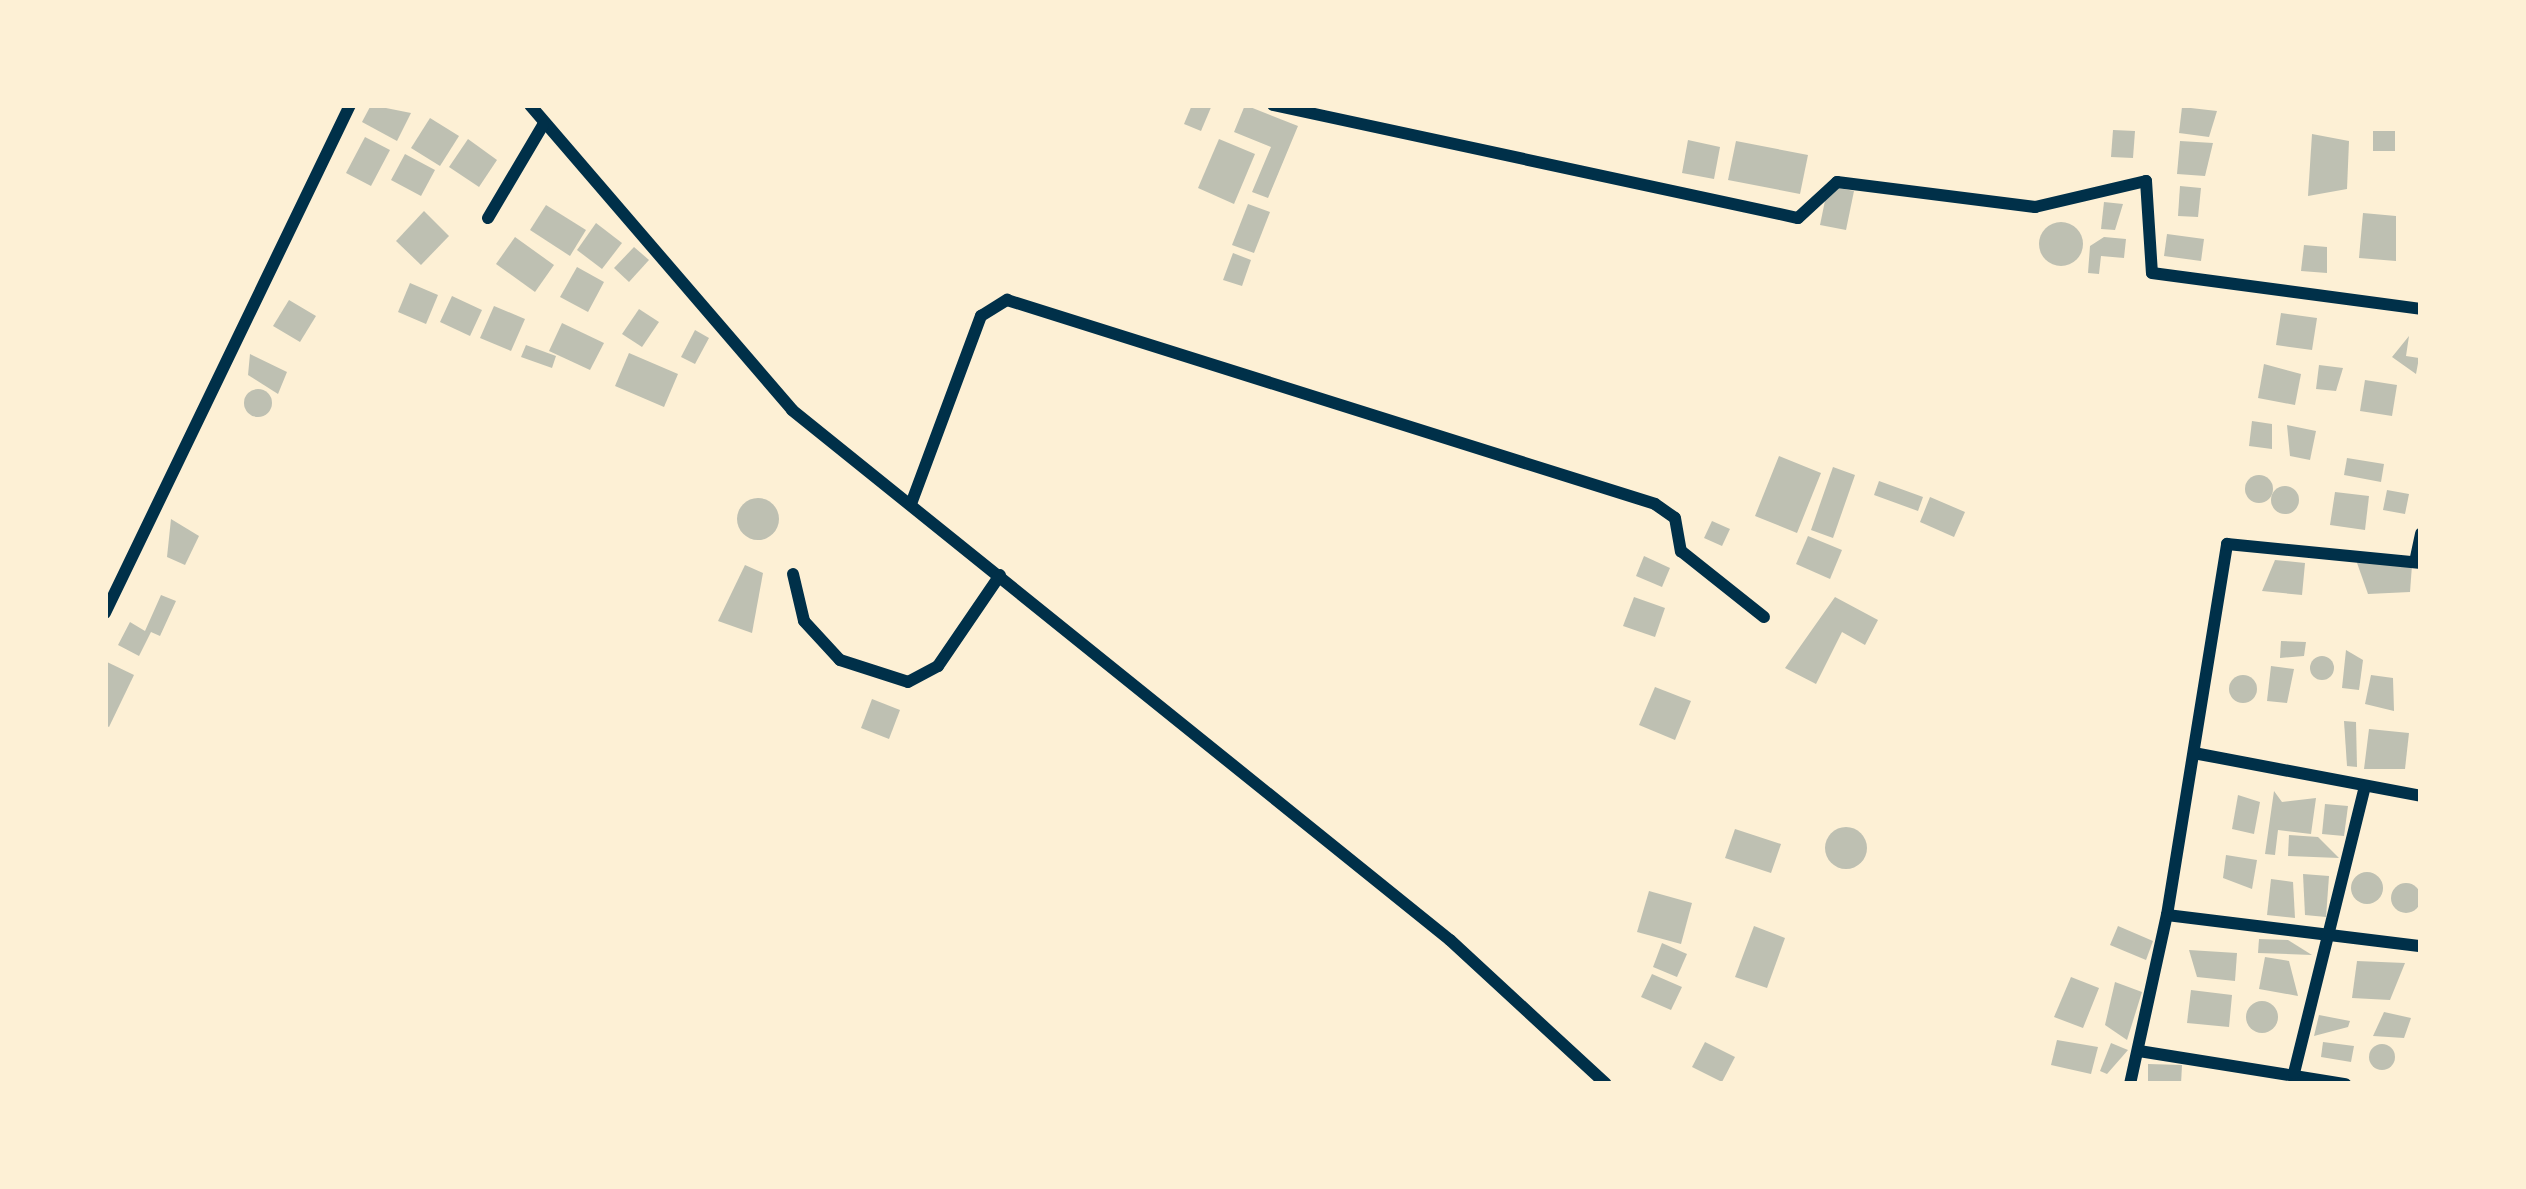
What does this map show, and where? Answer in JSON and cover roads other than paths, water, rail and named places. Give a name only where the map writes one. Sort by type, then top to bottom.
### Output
[{"type":"street","points":[[105,613],[350,105]]},
{"type":"street","points":[[530,105],[792,410],[1450,940],[1606,1084]]},
{"type":"street","points":[[1273,105],[1798,218],[1837,182],[2036,207],[2146,181],[2152,273],[2421,309]]},
{"type":"street","points":[[488,218],[543,125]]},
{"type":"street","points":[[911,504],[981,316],[1007,300],[1654,504],[1675,518],[1681,551],[1764,617]]},
{"type":"street","points":[[2129,1084],[2199,754],[2231,540],[2418,562],[2421,534]]},
{"type":"street","points":[[794,574],[804,621],[830,651],[908,682],[938,666],[1000,574]]},
{"type":"street","points":[[2199,754],[2421,796]]},
{"type":"street","points":[[2294,1073],[2334,932],[2365,787]]},
{"type":"street","points":[[2167,915],[2421,946]]},
{"type":"street","points":[[2139,1051],[2345,1084]]}]
